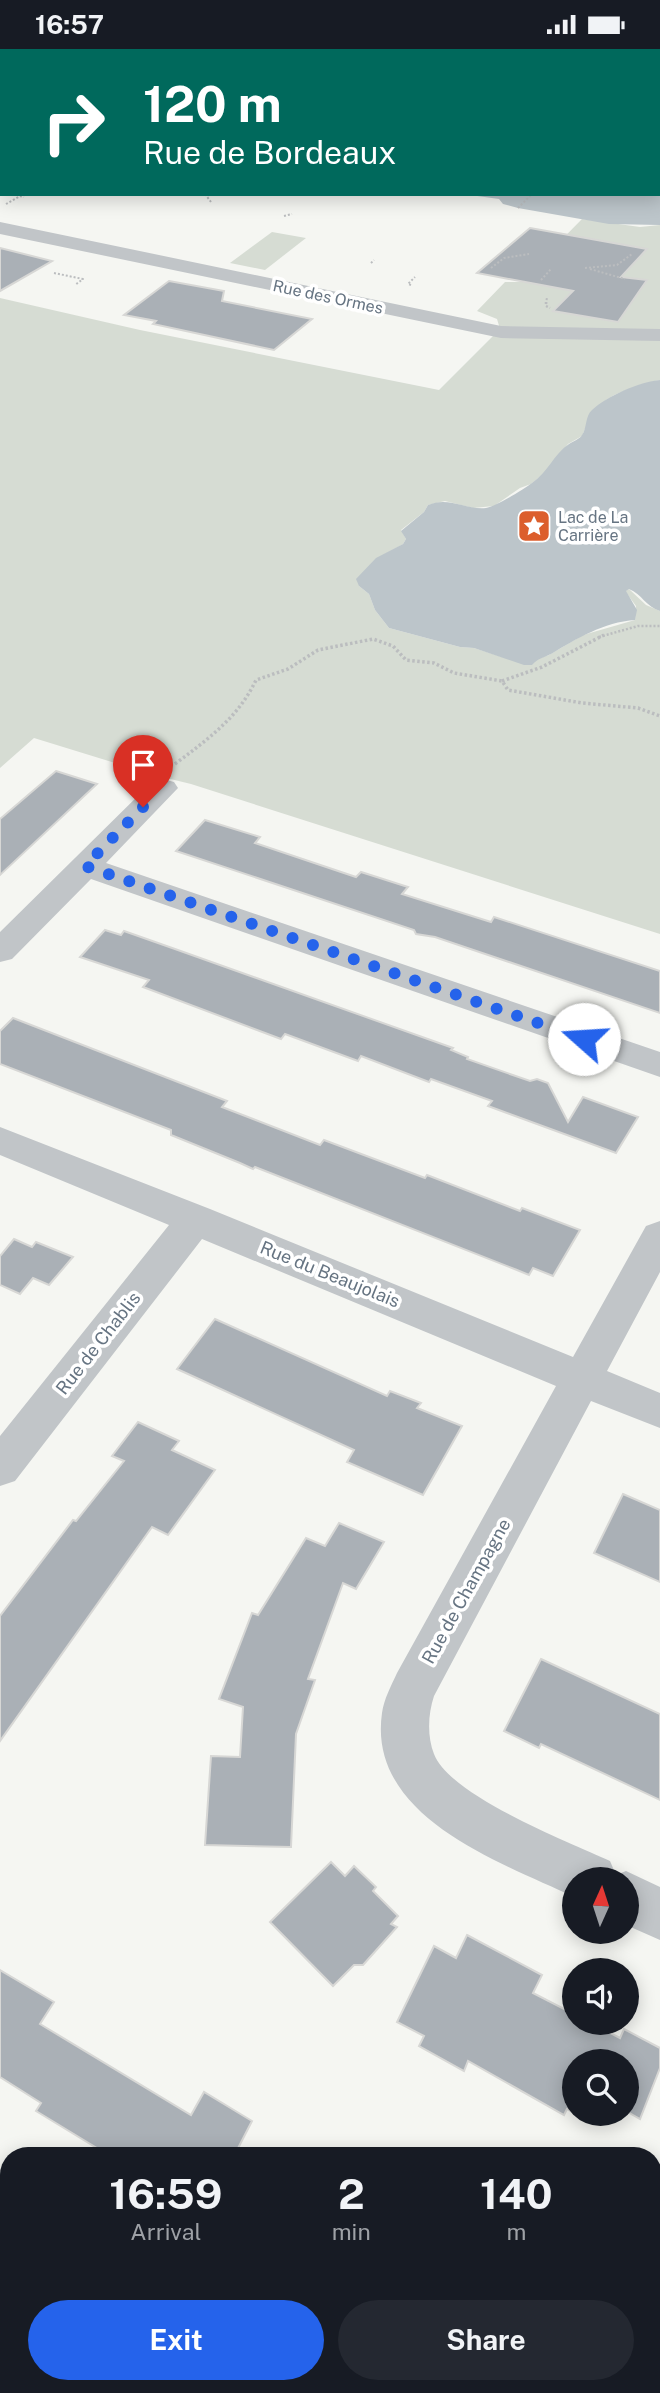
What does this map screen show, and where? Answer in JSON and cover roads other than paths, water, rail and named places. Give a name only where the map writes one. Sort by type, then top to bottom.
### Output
[{"type":"street","name":"Rue des Ormes","points":[[0,228],[501,332],[660,335]]},
{"type":"street","points":[[0,951],[163,788]]},
{"type":"street","points":[[85,866],[660,1065]]},
{"type":"street","name":"Rue du Beaujolais","points":[[0,1140],[660,1411]]},
{"type":"street","name":"Rue de Chablis","points":[[0,1468],[196,1219]]},
{"type":"street","name":"Rue de Champagne","points":[[568,1867],[492,1830],[444,1800],[417,1774],[410,1756],[404,1722],[407,1707],[423,1670],[660,1236]]},
{"type":"street","points":[[639,1904],[660,1914]]},
{"type":"place","name":"Lac de La Carrière","points":[[534,526]]}]
